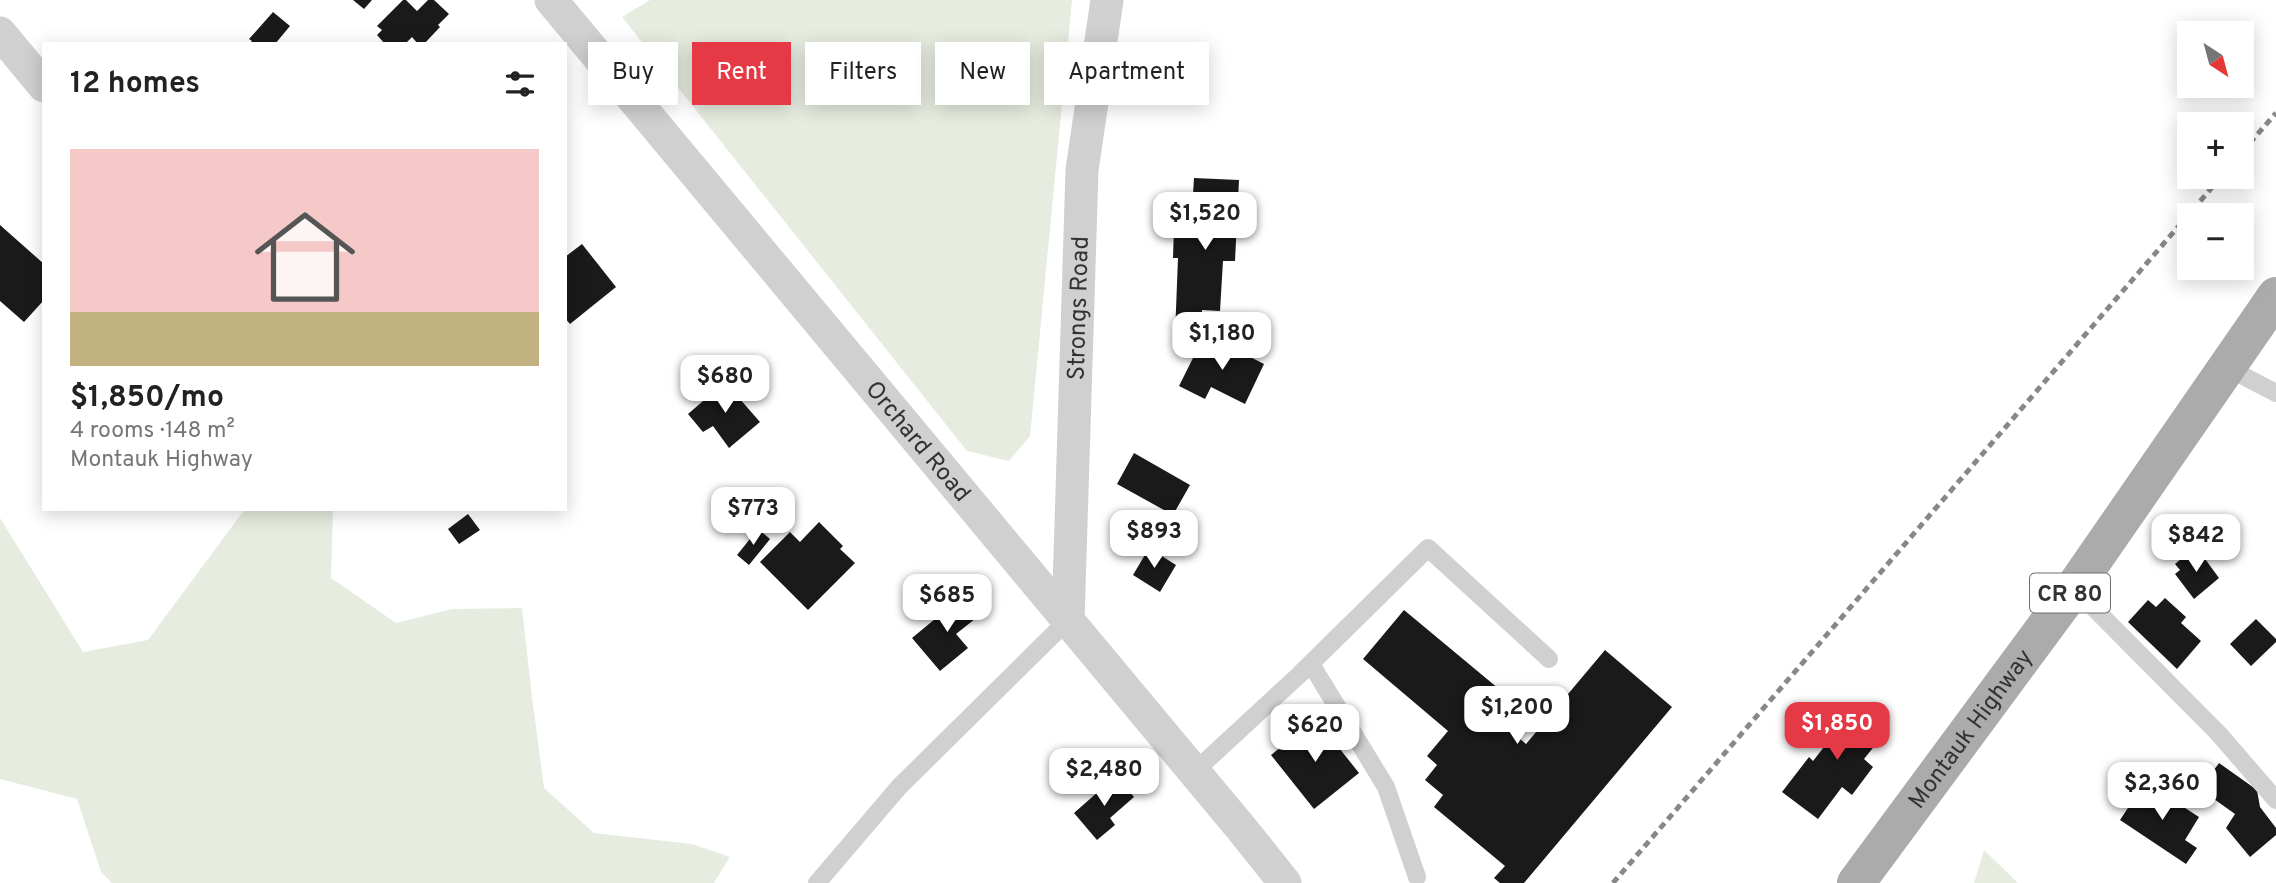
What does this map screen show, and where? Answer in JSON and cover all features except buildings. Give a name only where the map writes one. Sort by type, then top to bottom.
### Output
[{"type":"main road","name":"Montauk Highway","points":[[1856,883],[2074,588],[2276,296]]},
{"type":"street","name":"Orchard Road","points":[[551,0],[1285,883]]},
{"type":"street","name":"Strongs Road","points":[[1068,620],[1082,170],[1107,0]]},
{"type":"street","points":[[0,33],[42,84]]},
{"type":"lane","points":[[2226,367],[2276,393]]},
{"type":"lane","points":[[1194,772],[1311,664],[1428,548],[1549,659]]},
{"type":"lane","points":[[2074,588],[2219,734],[2276,800]]},
{"type":"lane","points":[[817,883],[899,787],[1068,620]]},
{"type":"lane","points":[[1311,664],[1386,787],[1417,877]]},
{"type":"shaded area","points":[[650,0],[1072,0],[1068,42],[1044,42],[1044,105],[1062,105],[1030,436],[1009,461],[967,451],[678,87],[678,42],[642,42],[622,17]]},
{"type":"shaded area","points":[[333,511],[331,578],[396,623],[452,609],[522,608],[544,788],[594,833],[692,844],[730,857],[714,883],[112,883],[101,872],[77,799],[0,779],[0,518],[83,652],[148,640],[242,513]]},
{"type":"shaded area","points":[[1984,850],[2018,883],[1974,883]]},
{"type":"railway","points":[[2254,138],[2276,113]]},
{"type":"railway","points":[[1613,883],[2211,189]]}]
